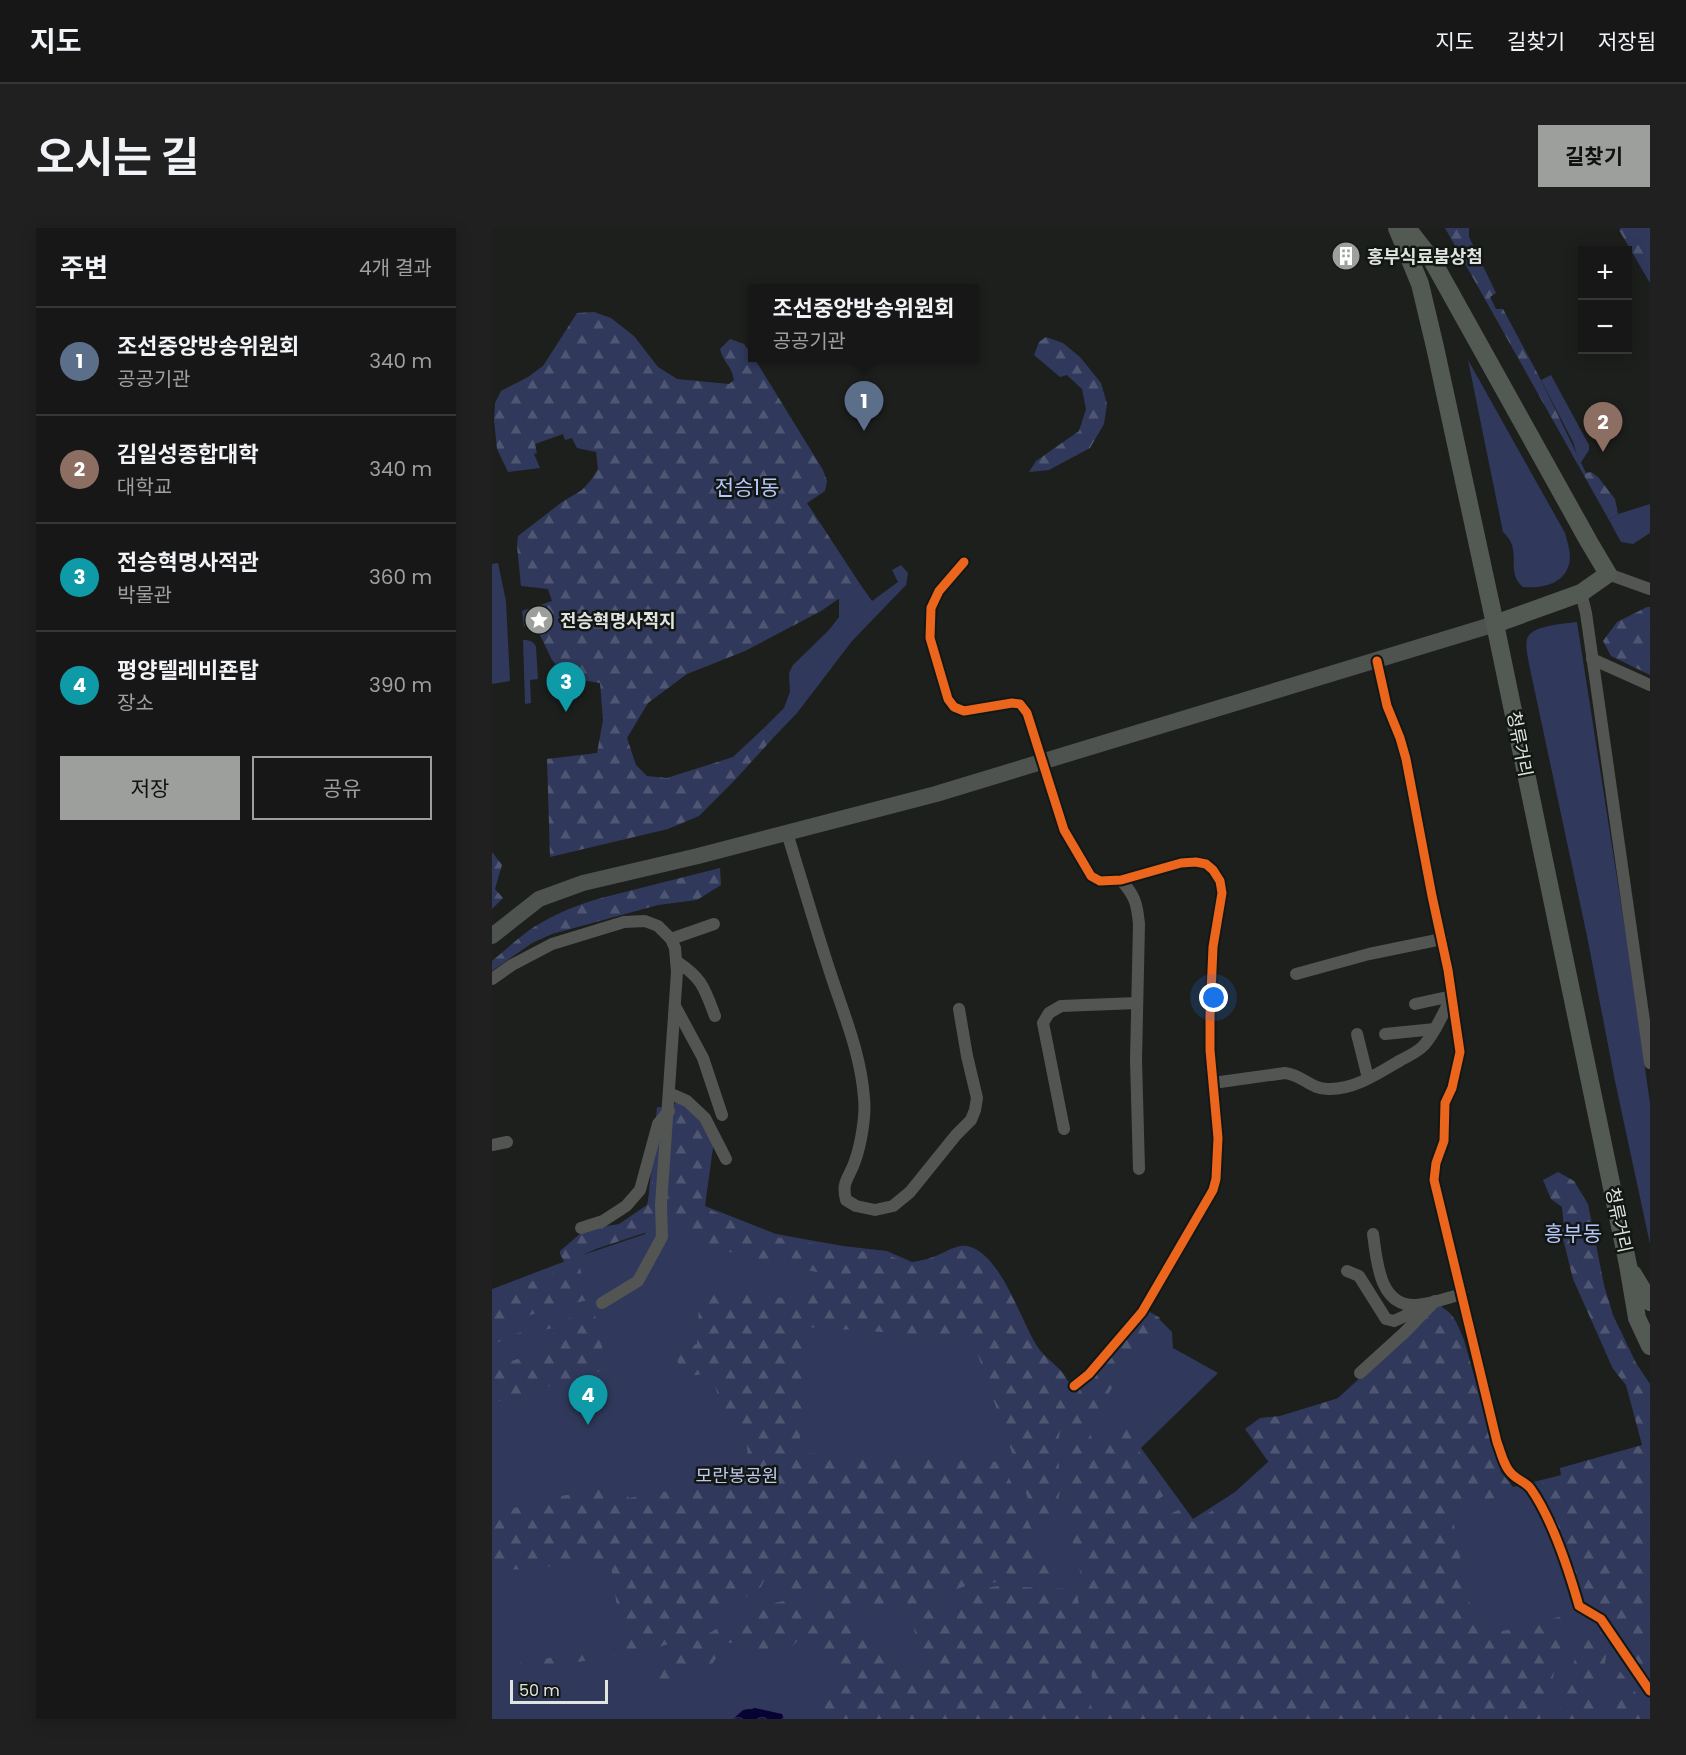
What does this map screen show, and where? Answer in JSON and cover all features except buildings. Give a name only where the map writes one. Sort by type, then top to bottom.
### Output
[{"type":"main road","name":"청류거리","points":[[1397,228],[1420,284],[1435,347],[1495,624],[1628,1265],[1637,1318],[1650,1346]]},
{"type":"main road","points":[[492,936],[539,899],[566,889],[608,876],[698,856],[936,794],[1043,762],[1495,624],[1581,593],[1608,574],[1432,260],[1407,228]]},
{"type":"main road","name":"청류거리","points":[[1628,1265],[1650,1302]]},
{"type":"street","points":[[964,562],[939,591],[931,608],[930,638],[948,699],[954,707],[964,711],[1012,703],[1020,704],[1027,714],[1064,830],[1091,876],[1100,881],[1121,879],[1181,863],[1196,862],[1206,864],[1214,870],[1220,881],[1222,893],[1213,946],[1210,1016],[1210,1050],[1218,1138],[1214,1190],[1142,1312],[1089,1374],[1074,1386]]},
{"type":"street","points":[[1608,574],[1650,589]]},
{"type":"street","points":[[1581,593],[1586,613],[1650,1062]]},
{"type":"street","points":[[1592,659],[1650,685]]},
{"type":"street","points":[[1377,661],[1387,706],[1406,759],[1452,996],[1460,1052],[1452,1088],[1445,1103],[1444,1141],[1436,1162],[1434,1180],[1497,1442],[1512,1475],[1527,1483],[1547,1519],[1572,1581],[1579,1606],[1601,1619],[1650,1691]]},
{"type":"street","points":[[787,833],[831,977],[850,1030],[861,1074],[865,1100],[862,1124],[855,1162],[844,1190],[846,1200],[856,1206],[875,1210],[893,1206],[910,1192],[971,1120],[977,1098],[959,1009]]},
{"type":"street","points":[[1121,879],[1137,902],[1139,924],[1136,1060],[1139,1169]]},
{"type":"street","points":[[492,980],[512,965],[552,944],[624,922],[645,921],[658,926],[671,939],[675,948],[675,1006],[661,1205],[662,1237],[638,1281],[602,1304]]},
{"type":"street","points":[[671,939],[714,924]]},
{"type":"street","points":[[1296,974],[1369,954],[1442,939]]},
{"type":"street","points":[[676,961],[692,971],[704,985],[715,1016]]},
{"type":"street","points":[[1415,1004],[1452,996]]},
{"type":"street","points":[[1213,1083],[1285,1073],[1295,1074],[1311,1085],[1326,1089],[1345,1088],[1368,1078],[1422,1047],[1435,1029],[1452,996]]},
{"type":"street","points":[[1064,1129],[1043,1023],[1049,1013],[1061,1006],[1137,1003]]},
{"type":"street","points":[[675,1006],[703,1058],[722,1115]]},
{"type":"street","points":[[1385,1034],[1435,1029]]},
{"type":"street","points":[[1357,1034],[1368,1078]]},
{"type":"street","points":[[669,1093],[687,1101],[705,1118],[726,1160]]},
{"type":"street","points":[[581,1228],[603,1221],[626,1206],[640,1190],[658,1124],[669,1112]]},
{"type":"street","points":[[492,1145],[507,1142]]},
{"type":"street","points":[[1373,1234],[1385,1289],[1400,1303],[1417,1305],[1462,1294]]},
{"type":"street","points":[[1347,1271],[1359,1276],[1386,1319],[1394,1321],[1405,1316],[1417,1305]]},
{"type":"street","points":[[1360,1373],[1436,1300]]},
{"type":"green space","points":[[1445,228],[1469,228],[1469,237],[1496,293],[1490,297],[1496,309],[1503,309],[1541,380],[1586,473],[1591,472],[1598,477],[1615,499],[1618,514],[1609,520]]},
{"type":"green space","points":[[1621,228],[1650,228],[1650,283],[1632,252],[1632,246],[1628,246],[1619,230]]},
{"type":"green space","points":[[594,312],[611,318],[634,336],[658,367],[677,379],[729,384],[734,380],[733,375],[720,349],[730,339],[744,344],[748,349],[748,362],[757,362],[823,470],[827,481],[825,491],[807,503],[860,584],[821,611],[745,651],[687,674],[648,703],[627,738],[636,765],[647,776],[667,778],[733,757],[764,728],[774,737],[699,816],[668,829],[550,857],[547,759],[597,753],[603,720],[600,683],[568,678],[552,660],[539,633],[524,626],[522,611],[552,601],[548,589],[521,586],[518,536],[562,502],[582,490],[598,469],[596,452],[577,448],[572,438],[565,440],[563,434],[535,444],[537,453],[534,454],[540,468],[508,472],[497,449],[494,420],[495,403],[501,391],[543,366],[577,313]]},
{"type":"green space","points":[[1046,337],[1063,343],[1080,357],[1101,383],[1107,404],[1104,424],[1090,448],[1049,470],[1029,472],[1036,461],[1079,431],[1086,409],[1082,389],[1067,375],[1060,377],[1034,355],[1039,342]]},
{"type":"green space","points":[[1468,360],[1565,533],[1570,554],[1569,566],[1560,578],[1547,585],[1523,587],[1515,575],[1514,553],[1509,539],[1503,532]]},
{"type":"green space","points":[[1551,375],[1589,445],[1589,450],[1580,464],[1573,442],[1541,380]]},
{"type":"green space","points":[[1650,504],[1650,533],[1633,544],[1621,542],[1609,520],[1618,514]]},
{"type":"green space","points":[[498,563],[506,601],[510,681],[492,684],[492,564]]},
{"type":"green space","points":[[901,565],[908,573],[906,585],[852,641],[797,713],[774,737],[764,728],[784,708],[790,692],[789,673],[793,665],[839,617],[839,598],[860,584],[872,601],[898,582],[892,570]]},
{"type":"green space","points":[[1650,607],[1650,675],[1611,656],[1603,641],[1617,622]]},
{"type":"green space","points":[[1577,622],[1650,1103],[1650,1244],[1526,648],[1527,639],[1535,631],[1549,626]]},
{"type":"green space","points":[[523,640],[531,641],[536,647],[538,679],[530,680],[531,703],[525,704]]},
{"type":"green space","points":[[492,852],[502,865],[495,889],[503,898],[492,909]]},
{"type":"green space","points":[[720,868],[721,885],[697,900],[658,905],[552,934],[532,943],[492,971],[492,961],[514,942],[536,926],[563,912],[601,898]]},
{"type":"green space","points":[[677,1101],[696,1113],[709,1139],[703,1207],[775,1237],[885,1254],[911,1264],[963,1246],[979,1251],[990,1262],[1009,1291],[1032,1338],[1039,1349],[1062,1372],[1070,1388],[1059,1437],[1058,1501],[1050,1514],[1036,1522],[972,1338],[807,1327],[799,1453],[1002,1462],[1047,1564],[1050,1577],[968,1585],[921,1603],[866,1610],[845,1608],[816,1595],[775,1588],[778,1580],[767,1574],[761,1587],[674,1642],[656,1648],[522,1672],[520,1663],[624,1645],[610,1560],[589,1560],[527,1570],[492,1568],[492,1507],[505,1503],[506,1510],[605,1488],[622,1490],[629,1498],[659,1493],[708,1481],[748,1460],[746,1433],[740,1423],[721,1405],[711,1373],[681,1377],[675,1350],[697,1344],[701,1298],[709,1294],[722,1293],[798,1299],[812,1295],[820,1273],[720,1249],[683,1236],[673,1229],[665,1208],[674,1104]]},
{"type":"green space","name":"모란봉공원","points":[[657,1107],[687,1109],[714,1141],[705,1206],[776,1234],[887,1251],[912,1262],[965,1252],[1060,1378],[1086,1388],[1159,1319],[1172,1332],[1173,1348],[1218,1373],[1141,1448],[1193,1519],[1235,1492],[1441,1304],[1505,1489],[1586,1469],[1650,1445],[1650,1719],[492,1719],[492,1289],[645,1234]]},
{"type":"green space","points":[[655,1170],[659,1171],[657,1212],[647,1232],[583,1255],[579,1263],[587,1300],[492,1325],[492,1298],[559,1271],[566,1265],[560,1251],[581,1233],[619,1224],[647,1205]]},
{"type":"green space","points":[[1558,1172],[1574,1181],[1588,1204],[1604,1285],[1613,1315],[1636,1363],[1650,1384],[1650,1678],[1643,1674],[1613,1627],[1579,1583],[1539,1488],[1545,1481],[1561,1475],[1560,1468],[1642,1445],[1626,1385],[1613,1369],[1573,1279],[1561,1230],[1564,1228],[1562,1207],[1551,1199],[1543,1180]]},
{"type":"green space","points":[[1438,1306],[1452,1315],[1460,1329],[1501,1472],[1517,1492],[1456,1508],[1453,1519],[1468,1599],[1480,1629],[1491,1634],[1563,1616],[1565,1631],[1540,1719],[1104,1719],[1092,1683],[1087,1598],[1073,1544],[1065,1464],[1064,1449],[1068,1426],[1079,1390],[1145,1312],[1150,1312],[1160,1318],[1110,1391],[1089,1430],[1092,1439],[1106,1442],[1128,1417],[1147,1435],[1137,1448],[1167,1493],[1155,1502],[1165,1516],[1181,1509],[1194,1523],[1241,1491],[1270,1464],[1245,1429],[1260,1418],[1280,1416],[1345,1396]]},
{"type":"green space","points":[[594,1311],[607,1369],[492,1403],[492,1367],[521,1358],[539,1348],[560,1326],[495,1343],[494,1340]]},
{"type":"green space","points":[[999,1586],[1076,1589],[1084,1674],[1096,1719],[823,1719],[828,1713],[819,1699],[838,1686],[832,1665],[815,1644],[800,1638],[789,1650],[751,1650],[740,1642],[728,1643],[711,1666],[694,1663],[685,1671],[663,1683],[653,1669],[699,1639],[750,1611],[790,1601],[821,1607],[859,1625],[870,1635],[883,1661],[898,1659],[910,1678],[925,1673],[910,1613],[948,1606],[968,1590]]},
{"type":"green space","points":[[1587,1620],[1601,1632],[1607,1650],[1596,1719],[1556,1719],[1573,1669],[1578,1636]]},
{"type":"green space","points":[[1617,1667],[1643,1703],[1644,1719],[1611,1719]]},
{"type":"water","points":[[755,1708],[782,1714],[784,1719],[733,1719],[743,1710]]},
{"type":"cycle path","points":[[964,562],[939,591],[931,608],[930,638],[948,699],[954,707],[964,711],[1012,703],[1020,704],[1027,713],[1064,830],[1091,876],[1100,881],[1121,880],[1181,863],[1196,862],[1206,864],[1213,870],[1220,881],[1222,893],[1213,947],[1210,1016],[1210,1050],[1218,1138],[1216,1179],[1213,1190],[1142,1312],[1089,1374],[1074,1386]]},
{"type":"cycle path","points":[[1377,661],[1387,706],[1406,759],[1448,970],[1460,1052],[1452,1088],[1445,1103],[1444,1141],[1436,1163],[1434,1180],[1497,1442],[1507,1468],[1531,1489],[1539,1501],[1553,1530],[1579,1606],[1601,1619],[1650,1691]]},
{"type":"place","name":"홍부식료붐상첨","points":[[1346,256]]},
{"type":"place","name":"조선중앙방송위원회","points":[[864,431]]},
{"type":"place","name":"김일성종합대학","points":[[1603,452]]},
{"type":"place","name":"전승혁명사적지","points":[[539,620]]},
{"type":"place","name":"전승혁명사적관","points":[[566,712]]},
{"type":"place","name":"평양텔레비죤탑","points":[[588,1425]]},
{"type":"district","name":"전승1동","points":[[747,487]]},
{"type":"district","name":"흥부동","points":[[1573,1233]]}]
